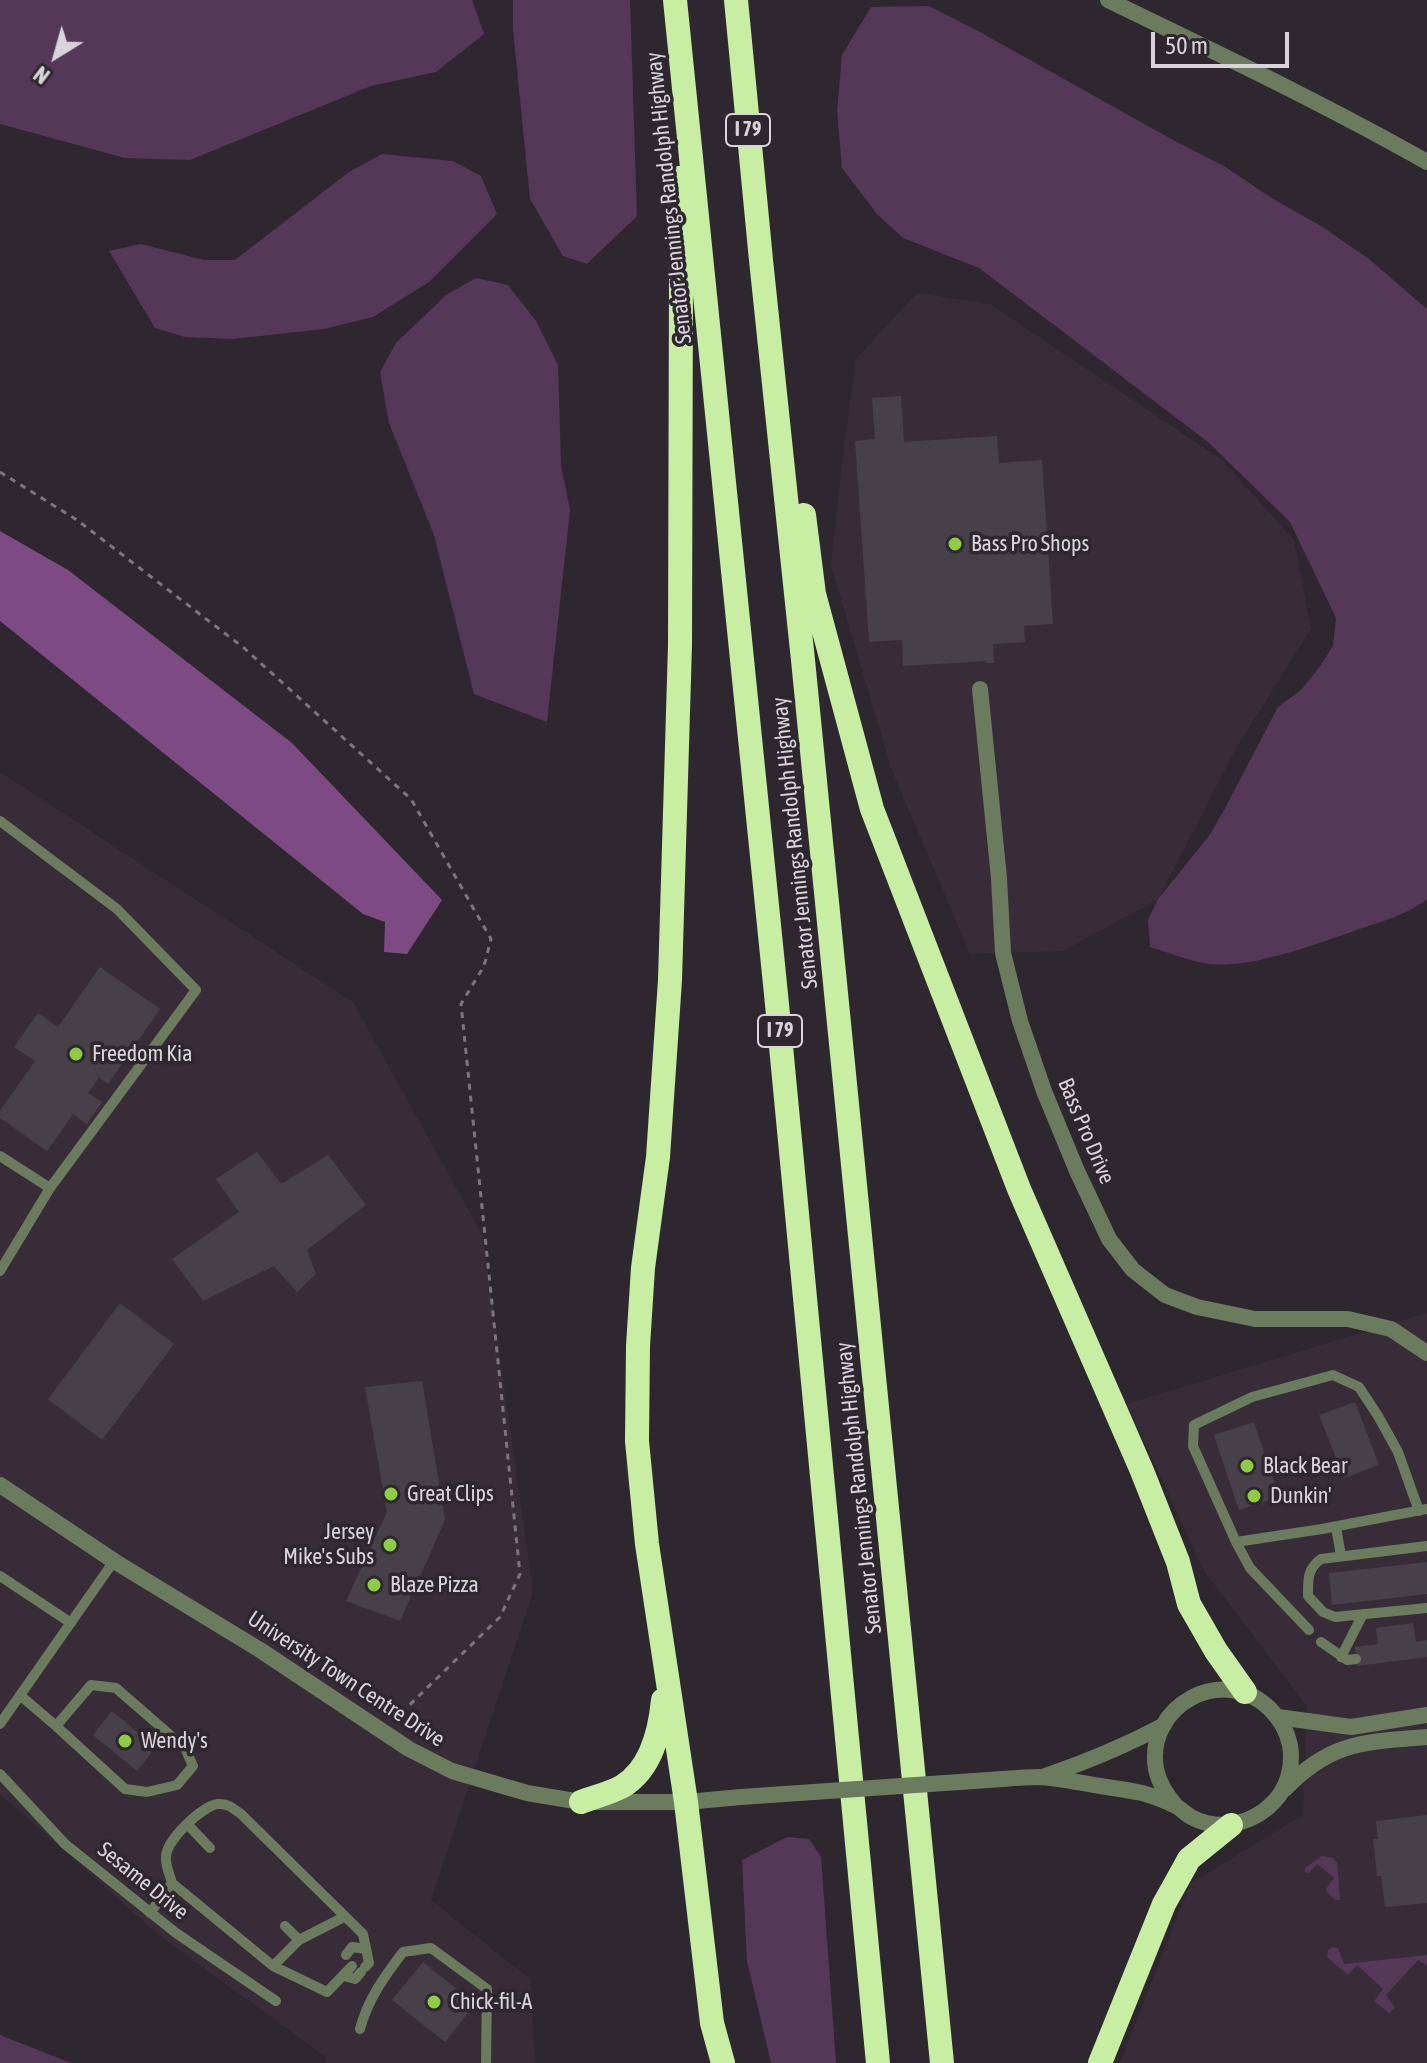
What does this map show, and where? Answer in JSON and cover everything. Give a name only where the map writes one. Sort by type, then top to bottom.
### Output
[{"type":"highway","points":[[675,0],[681,277],[680,645],[670,980],[658,1157],[643,1268],[637,1426],[647,1544],[686,1802],[712,2023],[723,2063]]},
{"type":"highway","name":"Senator Jennings Randolph Highway","points":[[675,0],[779,1025],[878,2063]]},
{"type":"highway","name":"Senator Jennings Randolph Highway","points":[[736,0],[942,2063]]},
{"type":"highway","points":[[761,260],[793,439],[814,594],[872,809],[1019,1189],[1147,1484],[1178,1562],[1189,1604],[1216,1651],[1245,1692]]},
{"type":"highway","points":[[581,1802],[624,1785],[645,1765],[660,1730],[666,1666]]},
{"type":"highway","points":[[1100,2063],[1159,1916],[1189,1859],[1231,1825]]},
{"type":"street","points":[[1108,0],[1369,129],[1427,162]]},
{"type":"street","name":"Bass Pro Drive","points":[[980,689],[999,878],[1003,953],[1020,1021],[1044,1091],[1109,1239],[1133,1270],[1165,1295],[1197,1307],[1255,1319],[1348,1319],[1391,1329],[1427,1353]]},
{"type":"street","name":"University Town Centre Drive","points":[[0,1485],[409,1749],[452,1771],[527,1793],[581,1802],[686,1802],[1040,1777],[1143,1793],[1176,1806],[1192,1818],[1211,1824],[1231,1825]]},
{"type":"street","name":"University Town Centre Drive","points":[[1040,1777],[1134,1742],[1164,1725],[1171,1713],[1187,1700],[1205,1692],[1225,1689],[1245,1692]]},
{"type":"street","points":[[1245,1692],[1264,1702],[1278,1717],[1288,1735],[1291,1755],[1289,1775],[1281,1793]]},
{"type":"street","points":[[1278,1717],[1351,1727],[1427,1715]]},
{"type":"street","points":[[1164,1725],[1155,1750],[1156,1770],[1163,1789],[1176,1806]]},
{"type":"street","points":[[1231,1825],[1251,1820],[1272,1804],[1300,1773],[1319,1760],[1366,1742],[1427,1737]]},
{"type":"lane","points":[[0,821],[117,909],[196,990],[50,1188],[0,1271]]},
{"type":"lane","points":[[0,1156],[50,1188]]},
{"type":"lane","points":[[1236,1542],[1423,1510],[1398,1452],[1359,1387],[1333,1375],[1252,1397],[1194,1425],[1193,1446],[1236,1542],[1250,1568],[1309,1630]]},
{"type":"lane","points":[[1336,1527],[1341,1556]]},
{"type":"lane","points":[[1427,1546],[1321,1559],[1312,1565],[1308,1578],[1308,1596],[1323,1612],[1335,1617],[1427,1608]]},
{"type":"lane","points":[[0,1724],[114,1561]]},
{"type":"lane","points":[[0,1576],[71,1623]]},
{"type":"lane","points":[[1341,1657],[1363,1614]]},
{"type":"lane","points":[[1321,1642],[1347,1660],[1356,1659]]},
{"type":"lane","points":[[21,1696],[125,1789],[147,1792],[177,1785],[193,1766],[185,1748],[116,1688],[91,1685],[56,1726]]},
{"type":"lane","name":"Sesame Drive","points":[[0,1774],[65,1844],[176,1933],[276,2001]]},
{"type":"lane","points":[[227,1804],[241,1814],[363,1934],[369,1963],[339,1964],[344,1976],[327,1992],[273,1966],[172,1883],[165,1857],[171,1841],[204,1809],[227,1804]]},
{"type":"lane","points":[[188,1825],[210,1848]]},
{"type":"lane","points":[[150,1913],[172,1883]]},
{"type":"lane","points":[[273,1966],[299,1940],[344,1917]]},
{"type":"lane","points":[[285,1926],[299,1940]]},
{"type":"lane","points":[[344,1976],[355,1979],[352,1947],[366,1949]]},
{"type":"lane","points":[[360,2029],[363,2014],[376,1988],[403,1952],[431,1948],[487,1989],[486,2063]]},
{"type":"path","points":[[0,472],[77,520],[244,648],[411,799],[491,939],[484,966],[461,1004],[520,1574],[500,1617],[382,1732]]},
{"type":"shaded area","points":[[0,0],[472,0],[484,34],[436,72],[371,86],[190,160],[125,158],[0,124]]},
{"type":"shaded area","points":[[513,0],[630,0],[637,216],[587,264],[563,256],[530,199],[513,29]]},
{"type":"shaded area","points":[[929,6],[1224,166],[1369,259],[1427,309],[1427,899],[1410,910],[1300,949],[1239,963],[1204,963],[1150,947],[1148,920],[1158,899],[1209,836],[1278,707],[1301,690],[1333,646],[1336,618],[1290,522],[1208,442],[979,268],[903,238],[877,214],[842,168],[837,111],[842,55],[871,7]]},
{"type":"shaded area","points":[[382,154],[453,161],[481,176],[497,214],[429,282],[373,317],[324,329],[233,339],[185,337],[155,328],[109,251],[141,244],[204,260],[235,260],[349,172]]},
{"type":"shaded area","points":[[476,278],[508,285],[536,321],[558,365],[561,465],[570,510],[547,722],[474,694],[434,535],[389,423],[380,372],[396,343],[446,295]]},
{"type":"shaded area","points":[[917,293],[990,304],[1221,459],[1294,540],[1311,629],[1238,745],[1158,899],[1063,951],[970,954],[891,768],[831,565],[856,359]]},
{"type":"shaded area","points":[[0,531],[68,570],[292,743],[442,900],[407,954],[384,952],[385,922],[363,914],[0,621]]},
{"type":"shaded area","points":[[0,772],[353,1002],[483,1236],[533,1592],[431,1900],[531,1980],[535,2063],[326,2063],[326,2057],[161,1937],[0,1794]]},
{"type":"shaded area","points":[[1427,1313],[1427,2063],[1120,2063],[1190,1884],[1303,1815],[1307,1706],[1204,1571],[1127,1404]]},
{"type":"shaded area","points":[[787,1837],[809,1839],[821,1857],[836,2063],[771,2063],[747,1961],[742,1860]]},
{"type":"shaded area","points":[[1322,1856],[1333,1858],[1337,1863],[1340,1900],[1332,1897],[1326,1889],[1334,1878],[1317,1864],[1308,1874],[1304,1871]]},
{"type":"shaded area","points":[[1338,1948],[1344,1964],[1427,1955],[1427,1965],[1418,1960],[1386,1995],[1395,2008],[1389,2013],[1374,2001],[1383,1989],[1357,1965],[1348,1975],[1327,1957],[1328,1950]]},
{"type":"shaded area","points":[[0,2035],[71,2063],[0,2063]]},
{"type":"building","name":"Bass Pro Shops","points":[[901,396],[904,442],[997,436],[999,463],[1042,460],[1053,624],[1024,626],[1025,642],[993,644],[994,663],[903,666],[902,640],[869,642],[855,441],[875,439],[872,398]]},
{"type":"building","name":"Freedom Kia","points":[[100,967],[160,1009],[108,1084],[99,1077],[88,1093],[102,1102],[87,1124],[73,1114],[47,1151],[0,1118],[0,1111],[35,1061],[14,1047],[38,1013],[58,1027]]},
{"type":"building","points":[[257,1152],[281,1184],[328,1155],[366,1205],[307,1250],[316,1274],[297,1292],[274,1266],[203,1301],[172,1259],[239,1212],[216,1179]]},
{"type":"building","points":[[120,1303],[174,1344],[102,1440],[48,1399]]},
{"type":"building","points":[[422,1381],[445,1520],[400,1621],[346,1601],[387,1512],[365,1387]]},
{"type":"building","points":[[1355,1402],[1379,1465],[1344,1478],[1319,1415]]},
{"type":"building","name":"Black Bear","points":[[1254,1422],[1279,1497],[1239,1510],[1214,1435]]},
{"type":"building","points":[[1427,1562],[1427,1594],[1332,1605],[1329,1573]]},
{"type":"building","points":[[1413,1623],[1416,1642],[1427,1640],[1427,1657],[1357,1666],[1355,1647],[1378,1644],[1376,1628]]},
{"type":"building","name":"Wendy's","points":[[112,1711],[156,1747],[137,1771],[93,1735]]},
{"type":"building","points":[[1427,1815],[1427,1903],[1385,1907],[1381,1876],[1377,1876],[1373,1839],[1378,1839],[1376,1821]]},
{"type":"building","name":"Chick-fil-A","points":[[423,1962],[475,2004],[445,2042],[392,2000]]},
{"type":"place","name":"Bass Pro Shops","points":[[955,544]]},
{"type":"place","name":"Freedom Kia","points":[[76,1054]]},
{"type":"place","name":"Black Bear","points":[[1247,1466]]},
{"type":"place","name":"Great Clips","points":[[391,1494]]},
{"type":"place","name":"Dunkin'","points":[[1254,1496]]},
{"type":"place","name":"Jersey Mike's Subs","points":[[390,1545]]},
{"type":"place","name":"Blaze Pizza","points":[[374,1585]]},
{"type":"place","name":"Wendy's","points":[[125,1741]]},
{"type":"place","name":"Chick-fil-A","points":[[434,2002]]}]
